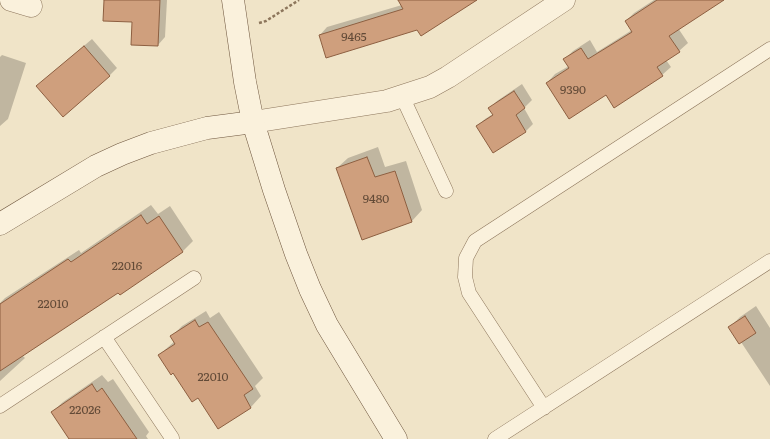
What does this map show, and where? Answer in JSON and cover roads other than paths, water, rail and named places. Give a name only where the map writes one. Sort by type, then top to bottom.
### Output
[{"type":"street","points":[[233,0],[245,82],[253,122],[274,190],[310,289],[327,325],[396,439]]},
{"type":"street","points":[[0,224],[96,166],[151,143],[207,128],[387,101],[430,87],[448,77],[564,0]]},
{"type":"lane","points":[[544,408],[469,293],[465,277],[466,258],[475,241],[770,49]]},
{"type":"lane","points":[[402,96],[446,190]]},
{"type":"lane","points":[[495,439],[770,261]]},
{"type":"lane","points":[[0,406],[194,278]]},
{"type":"lane","points":[[104,337],[172,438]]}]
